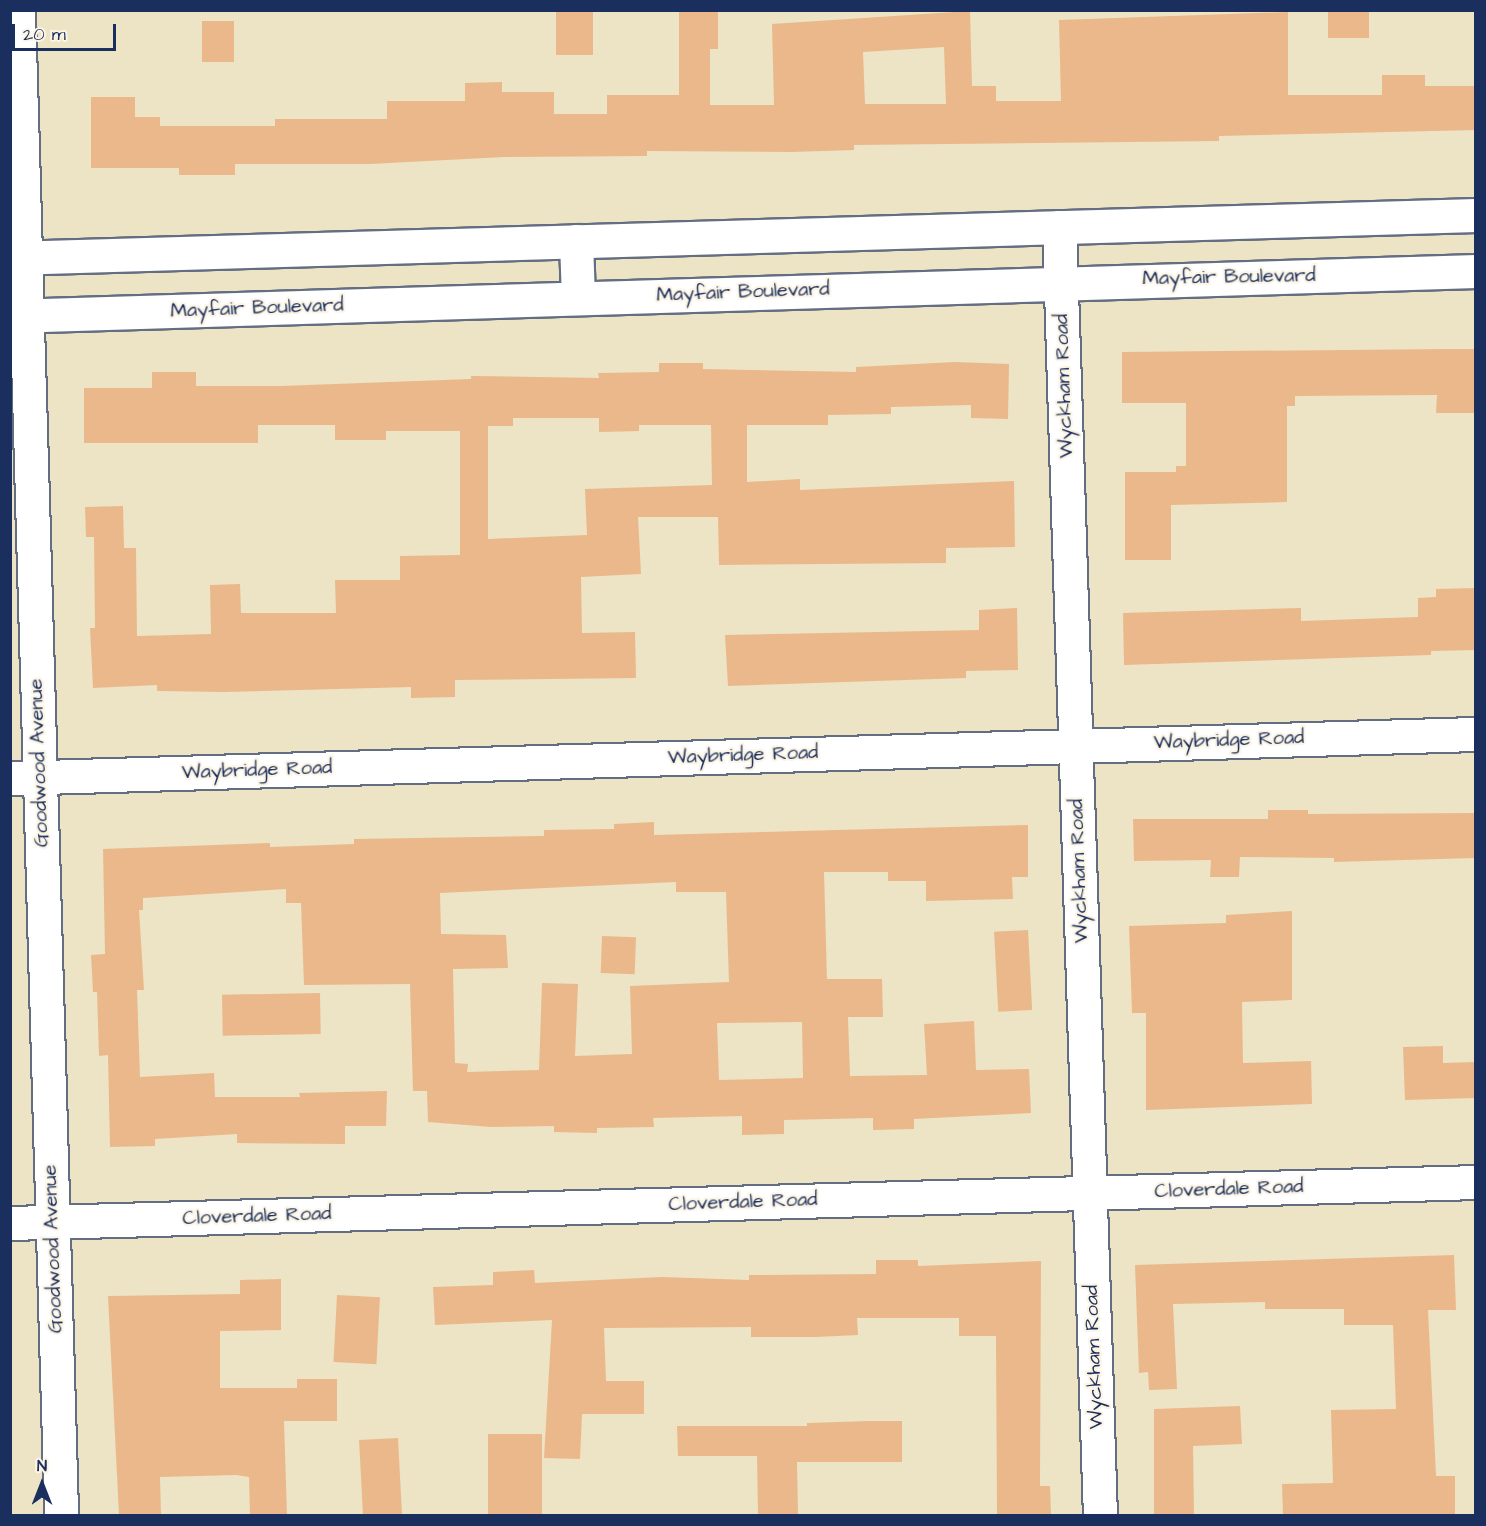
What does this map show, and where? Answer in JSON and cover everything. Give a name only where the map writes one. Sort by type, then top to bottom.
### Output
[{"type":"street","name":"Goodwood Avenue","points":[[18,10],[18,315],[25,777],[52,1222],[61,1515]]},
{"type":"street","points":[[18,258],[1476,215]]},
{"type":"street","name":"Wyckham Road","points":[[1059,227],[1100,1515]]},
{"type":"street","points":[[576,241],[578,297]]},
{"type":"street","name":"Mayfair Boulevard","points":[[18,315],[1476,271]]},
{"type":"street","name":"Waybridge Road","points":[[25,777],[1075,744],[1476,734]]},
{"type":"street","name":"Cloverdale Road","points":[[10,1223],[1476,1182]]},
{"type":"building","points":[[556,10],[593,10],[593,55],[556,55]]},
{"type":"building","points":[[679,10],[718,10],[718,49],[710,49],[710,105],[774,105],[772,24],[970,11],[972,86],[996,86],[996,101],[1061,101],[1059,20],[1288,12],[1288,95],[1382,95],[1382,75],[1425,75],[1425,86],[1476,86],[1476,130],[1219,136],[1219,141],[854,145],[854,150],[791,152],[647,151],[647,156],[504,157],[370,164],[235,164],[235,175],[179,175],[179,168],[91,168],[91,97],[135,97],[135,117],[160,117],[160,126],[275,126],[275,119],[387,119],[387,101],[465,101],[465,83],[502,82],[502,92],[554,92],[554,114],[607,114],[607,95],[679,95]],"holes":[[[944,47],[946,104],[865,104],[863,52]]]},
{"type":"building","points":[[1328,10],[1369,10],[1369,38],[1328,38]]},
{"type":"building","points":[[202,21],[234,21],[234,62],[202,62]]},
{"type":"building","points":[[1476,349],[1476,413],[1436,413],[1437,395],[1295,396],[1295,406],[1287,406],[1287,502],[1171,505],[1171,560],[1125,560],[1125,472],[1176,472],[1176,466],[1186,466],[1186,403],[1122,403],[1122,352]]},
{"type":"building","points":[[955,362],[1009,364],[1008,419],[971,418],[971,405],[891,407],[891,414],[828,415],[828,425],[747,425],[747,482],[800,479],[800,490],[1014,481],[1015,547],[946,548],[946,563],[719,565],[718,517],[638,517],[641,574],[581,577],[582,633],[635,632],[636,678],[455,680],[455,697],[411,698],[411,687],[224,692],[157,691],[157,685],[93,688],[90,628],[95,628],[94,537],[86,537],[85,507],[123,506],[124,548],[136,548],[137,636],[211,634],[210,585],[240,584],[241,613],[336,613],[335,580],[400,580],[400,556],[460,555],[460,431],[386,431],[386,440],[335,440],[335,425],[258,425],[258,443],[84,443],[84,388],[152,388],[152,372],[196,372],[196,386],[281,386],[471,379],[471,376],[599,378],[598,373],[659,372],[659,363],[703,363],[703,369],[856,372],[856,367]],"holes":[[[513,418],[599,418],[599,432],[639,431],[639,425],[711,425],[712,485],[585,489],[587,535],[488,539],[488,426],[513,426]]]},
{"type":"building","points":[[1476,588],[1476,650],[1431,651],[1431,655],[1124,665],[1123,613],[1301,608],[1301,621],[1418,617],[1418,598],[1436,597],[1436,589]]},
{"type":"building","points":[[1017,608],[1018,670],[966,671],[966,678],[728,686],[725,635],[979,630],[979,610]]},
{"type":"building","points":[[1268,810],[1308,810],[1308,814],[1476,813],[1476,858],[1334,862],[1334,858],[1240,857],[1239,877],[1210,877],[1211,860],[1134,861],[1133,819],[1268,819]]},
{"type":"building","points":[[654,822],[654,835],[1028,825],[1028,877],[1012,877],[1013,899],[926,901],[926,881],[888,881],[888,872],[824,872],[827,979],[882,979],[883,1017],[848,1017],[850,1076],[927,1075],[924,1024],[974,1021],[976,1070],[1029,1069],[1031,1113],[914,1119],[914,1129],[873,1130],[873,1118],[784,1120],[784,1134],[742,1135],[742,1116],[653,1118],[654,1127],[597,1128],[597,1133],[554,1132],[554,1126],[491,1127],[428,1122],[427,1091],[413,1091],[410,984],[304,985],[301,903],[286,903],[286,889],[143,898],[143,910],[139,910],[144,990],[137,990],[140,1077],[214,1073],[215,1097],[300,1097],[299,1093],[387,1091],[386,1126],[345,1126],[345,1144],[237,1143],[237,1134],[155,1139],[155,1146],[110,1147],[108,1055],[99,1056],[97,992],[93,992],[91,955],[105,954],[103,849],[270,843],[270,847],[354,844],[354,839],[544,836],[544,830],[614,829],[614,824]],"holes":[[[676,882],[676,892],[726,892],[729,982],[630,986],[632,1054],[575,1056],[578,984],[542,983],[539,1070],[467,1072],[468,1064],[455,1063],[453,969],[508,968],[506,935],[441,934],[440,893]],[[802,1022],[803,1078],[719,1080],[717,1023]]]},
{"type":"building","points":[[1292,911],[1292,1000],[1242,1002],[1243,1063],[1311,1061],[1312,1104],[1146,1110],[1146,1013],[1132,1013],[1129,926],[1226,923],[1226,915]]},
{"type":"building","points":[[1028,930],[1032,1010],[998,1012],[994,932]]},
{"type":"building","points":[[602,936],[636,937],[635,974],[601,973]]},
{"type":"building","points":[[320,993],[321,1034],[223,1036],[222,995]]},
{"type":"building","points":[[1443,1046],[1443,1063],[1476,1062],[1476,1098],[1405,1100],[1403,1047]]},
{"type":"building","points":[[1454,1255],[1456,1310],[1428,1310],[1436,1476],[1455,1476],[1455,1515],[1283,1515],[1282,1484],[1333,1483],[1331,1410],[1396,1409],[1393,1325],[1344,1325],[1344,1309],[1265,1309],[1265,1302],[1173,1304],[1177,1389],[1149,1390],[1148,1372],[1139,1373],[1135,1265]]},
{"type":"building","points":[[876,1260],[918,1260],[918,1266],[1041,1261],[1040,1486],[1050,1486],[1051,1515],[997,1515],[996,1336],[959,1336],[959,1318],[857,1318],[858,1335],[816,1337],[751,1337],[751,1327],[604,1328],[606,1381],[644,1381],[644,1414],[582,1414],[580,1459],[544,1458],[552,1320],[435,1325],[433,1287],[493,1285],[493,1272],[534,1270],[535,1283],[662,1277],[749,1280],[749,1275],[876,1274]]},
{"type":"building","points":[[281,1279],[281,1330],[220,1331],[220,1388],[297,1388],[297,1379],[337,1379],[337,1421],[284,1421],[287,1515],[250,1515],[249,1477],[236,1475],[160,1477],[161,1515],[119,1515],[108,1296],[240,1294],[240,1280]]},
{"type":"building","points":[[337,1295],[380,1297],[376,1364],[333,1362]]},
{"type":"building","points":[[1240,1406],[1242,1444],[1193,1446],[1194,1515],[1154,1515],[1154,1409]]},
{"type":"building","points":[[902,1421],[902,1462],[797,1462],[798,1515],[758,1515],[757,1456],[678,1456],[677,1426],[807,1426],[807,1423]]},
{"type":"building","points":[[488,1434],[542,1434],[542,1515],[488,1515]]},
{"type":"building","points":[[398,1438],[402,1515],[363,1516],[359,1440]]}]
